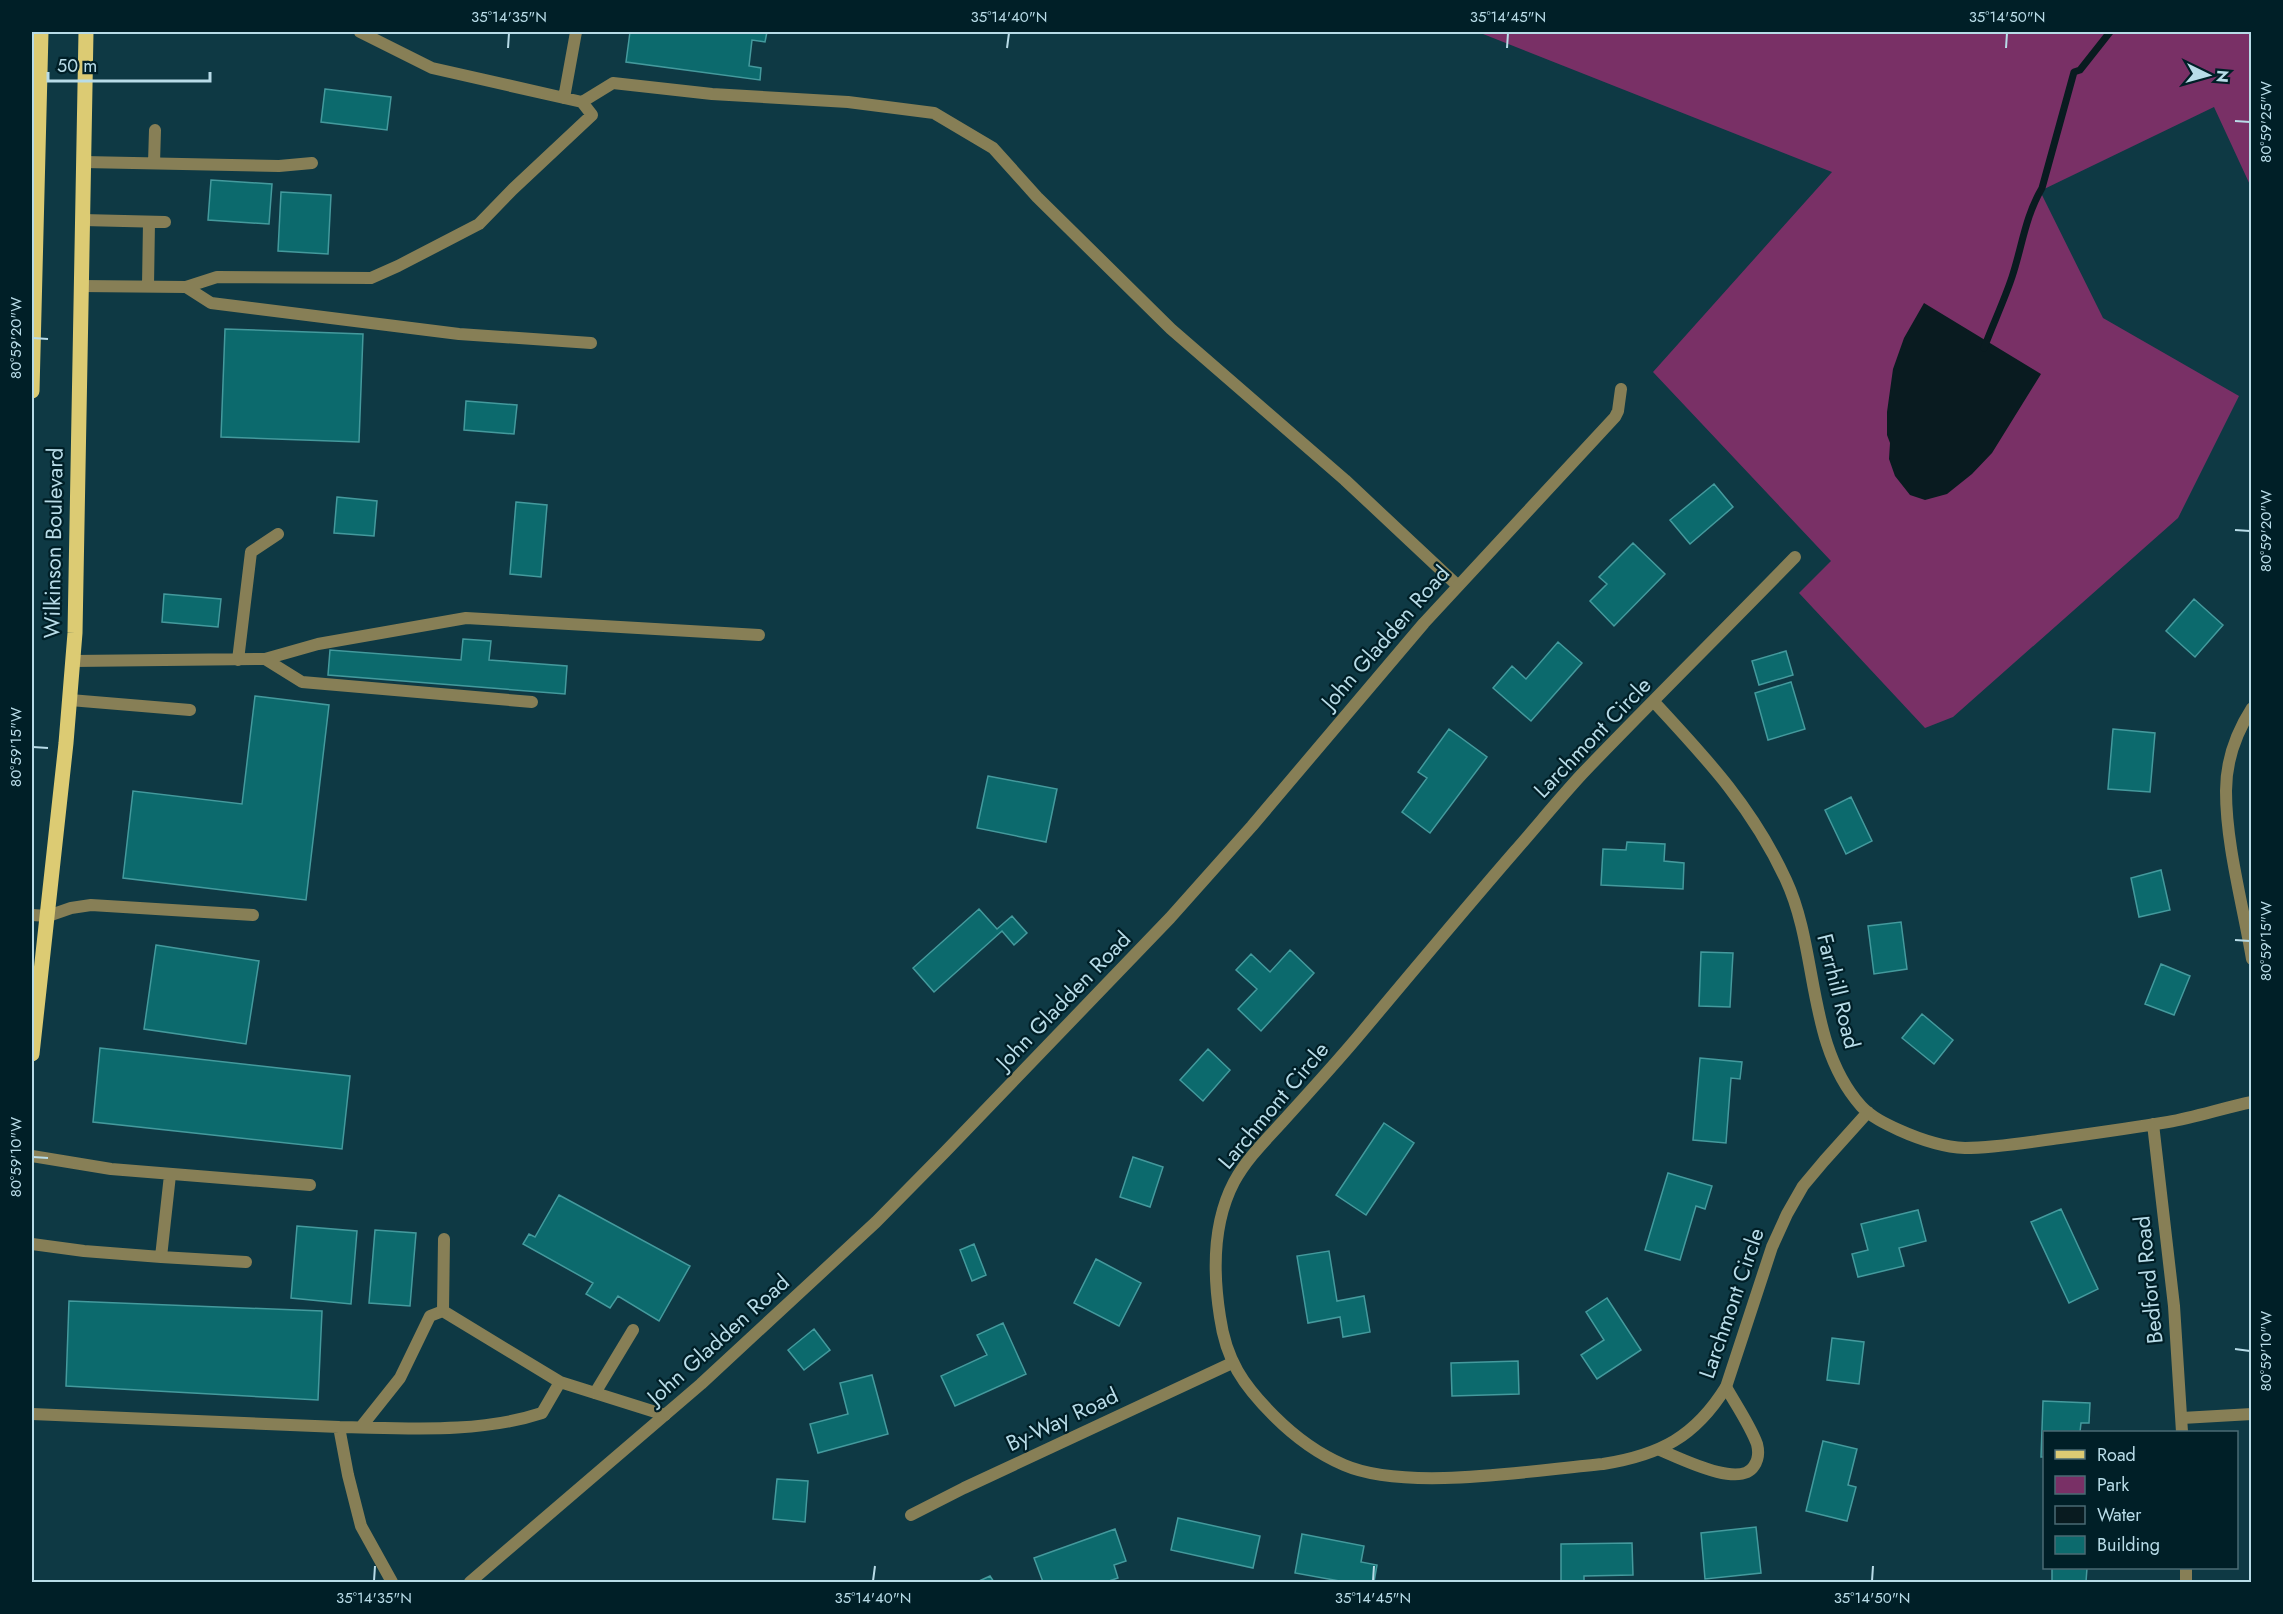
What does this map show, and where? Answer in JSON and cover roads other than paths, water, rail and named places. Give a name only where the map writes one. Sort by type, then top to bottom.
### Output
[{"type":"main road","points":[[32,392],[41,32]]},
{"type":"main road","name":"Wilkinson Boulevard","points":[[32,1054],[73,661],[86,32]]},
{"type":"street","points":[[81,286],[186,287],[217,278],[371,278],[479,224],[592,115],[582,102],[432,68],[360,32]]},
{"type":"street","points":[[564,98],[576,32]]},
{"type":"street","points":[[582,102],[613,83],[712,94],[848,102],[934,113],[993,148],[1037,196],[1171,329],[1345,480],[1457,585]]},
{"type":"street","points":[[154,163],[155,130]]},
{"type":"street","points":[[84,162],[279,166],[312,163]]},
{"type":"street","points":[[83,220],[165,222]]},
{"type":"street","points":[[148,286],[149,222]]},
{"type":"street","points":[[186,287],[211,303],[459,334],[591,343]]},
{"type":"street","name":"John Gladden Road","points":[[470,1582],[666,1415],[783,1310],[876,1222],[1170,918],[1457,585],[1615,417],[1621,389]]},
{"type":"street","points":[[238,660],[251,552],[278,534]]},
{"type":"street","name":"Larchmont Circle","points":[[1795,557],[1580,777],[1331,1068],[1249,1159],[1234,1183],[1223,1209],[1215,1267],[1215,1287],[1222,1331],[1232,1363],[1257,1400],[1293,1435],[1312,1449],[1346,1467],[1361,1471],[1389,1476],[1454,1477],[1603,1464],[1660,1450],[1696,1425],[1714,1406],[1726,1387],[1772,1247],[1787,1214],[1803,1186],[1868,1112]]},
{"type":"street","points":[[73,661],[265,659],[318,644],[466,618],[759,635]]},
{"type":"street","points":[[265,659],[302,682],[532,702]]},
{"type":"street","points":[[70,700],[190,710]]},
{"type":"street","name":"Farrhill Road","points":[[1654,702],[1717,770],[1756,822],[1770,848],[1794,901],[1808,952],[1819,1013],[1832,1058],[1844,1083],[1868,1112],[1913,1137],[1964,1148],[2036,1142],[2152,1124],[2252,1102]]},
{"type":"street","points":[[2252,708],[2234,743],[2226,789],[2233,854],[2252,959]]},
{"type":"street","points":[[32,915],[48,916],[71,908],[91,905],[253,915]]},
{"type":"street","name":"Bedford Road","points":[[2152,1124],[2174,1306],[2182,1431]]},
{"type":"street","points":[[32,1156],[111,1169],[310,1185]]},
{"type":"street","points":[[161,1257],[170,1175]]},
{"type":"street","points":[[443,1311],[444,1239]]},
{"type":"street","points":[[32,1244],[84,1251],[246,1262]]},
{"type":"street","points":[[443,1311],[560,1382],[666,1415]]},
{"type":"street","points":[[361,1428],[400,1378],[430,1316],[443,1311]]},
{"type":"street","points":[[596,1393],[633,1330]]},
{"type":"street","name":"By-Way Road","points":[[911,1515],[1232,1363]]},
{"type":"street","points":[[32,1414],[361,1428],[460,1426],[514,1422],[542,1413],[560,1382]]},
{"type":"street","points":[[1660,1450],[1731,1475],[1744,1474],[1752,1470],[1759,1459],[1757,1445],[1726,1387]]},
{"type":"street","points":[[2181,1418],[2252,1414]]},
{"type":"street","points":[[339,1427],[361,1526],[392,1582]]},
{"type":"water","points":[[1924,303],[2041,374],[1992,453],[1972,474],[1947,494],[1925,500],[1910,495],[1895,476],[1889,459],[1890,443],[1887,435],[1887,412],[1893,369],[1904,338]]},
{"type":"waterway","points":[[1984,348],[2006,295],[2024,232],[2042,188],[2074,72],[2080,70],[2110,32]]}]
